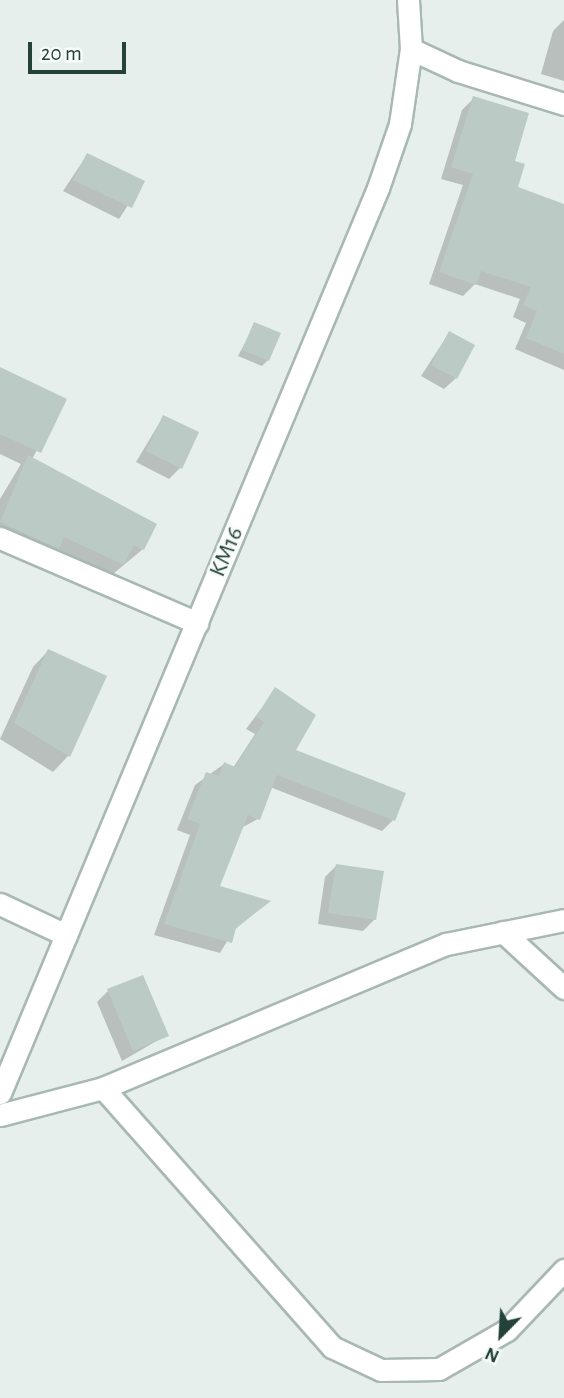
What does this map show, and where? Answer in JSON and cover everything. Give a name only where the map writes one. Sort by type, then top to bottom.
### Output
[{"type":"street","name":"KM16","points":[[0,1093],[378,188],[400,124],[411,49],[408,0]]},
{"type":"street","points":[[411,49],[458,71],[564,104]]},
{"type":"street","points":[[0,538],[197,623]]},
{"type":"street","points":[[0,904],[66,935]]},
{"type":"street","points":[[0,1115],[103,1088],[446,944],[564,920]]},
{"type":"street","points":[[503,932],[564,988]]},
{"type":"street","points":[[103,1088],[332,1347],[381,1370],[439,1369],[507,1330],[564,1270]]},
{"type":"building","points":[[473,96],[529,113],[515,161],[525,164],[518,187],[564,204],[564,354],[526,338],[537,311],[523,305],[531,287],[481,271],[476,285],[439,272],[473,174],[451,167]]},
{"type":"building","points":[[87,153],[145,181],[132,208],[73,180]]},
{"type":"building","points":[[254,322],[281,333],[269,361],[242,350]]},
{"type":"building","points":[[449,331],[475,345],[457,379],[431,365]]},
{"type":"building","points":[[0,367],[67,399],[41,453],[0,434]]},
{"type":"building","points":[[163,415],[199,432],[182,469],[146,451]]},
{"type":"building","points":[[28,455],[157,524],[144,550],[134,545],[124,565],[64,537],[59,549],[0,522]]},
{"type":"building","points":[[48,649],[107,676],[70,757],[14,723]]},
{"type":"building","points":[[275,687],[316,715],[296,750],[406,793],[395,821],[277,775],[260,820],[248,815],[220,886],[271,901],[236,928],[232,943],[164,924],[200,824],[187,819],[206,772],[219,776],[224,762],[235,767],[264,722],[256,717]]},
{"type":"building","points":[[336,864],[384,871],[376,920],[328,913]]},
{"type":"building","points":[[143,975],[169,1036],[133,1051],[107,989]]}]
